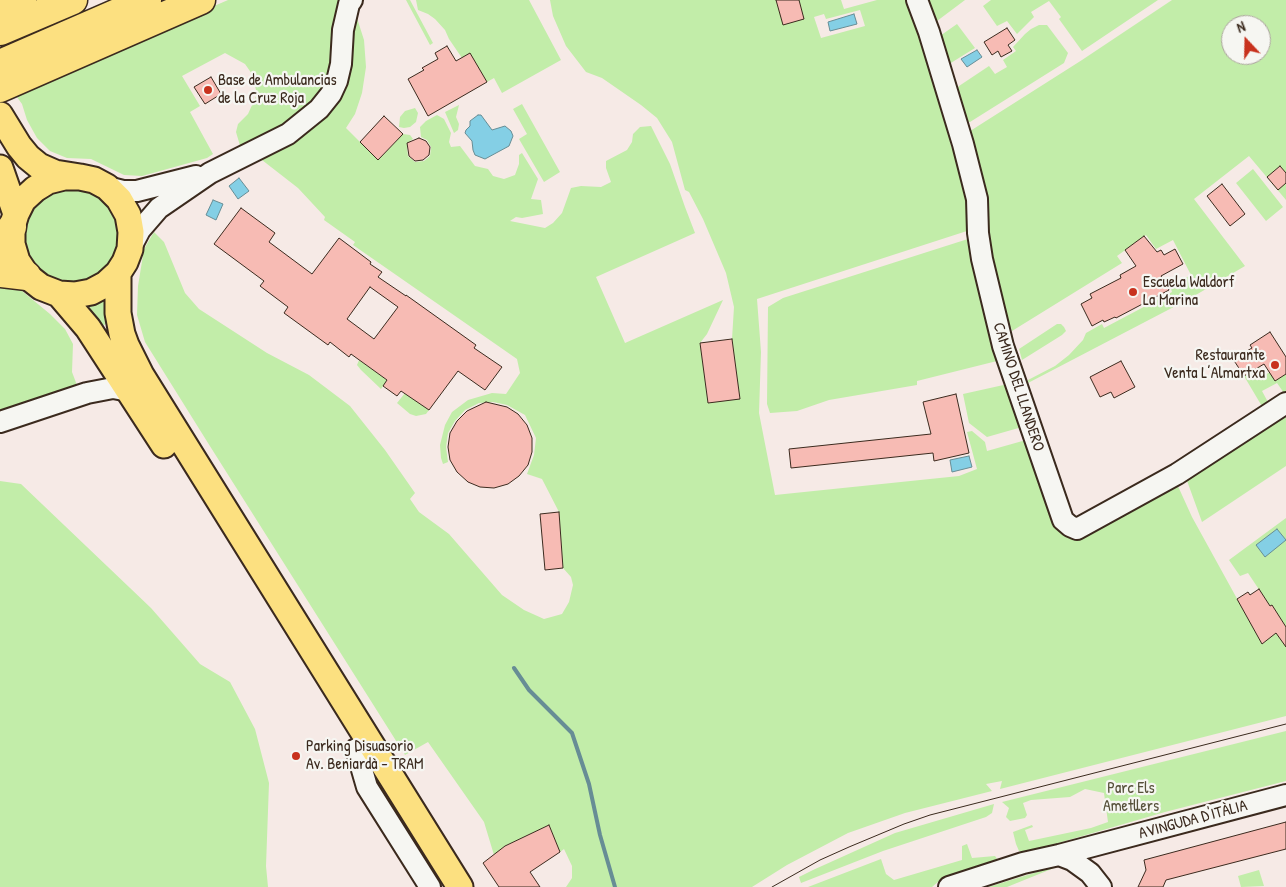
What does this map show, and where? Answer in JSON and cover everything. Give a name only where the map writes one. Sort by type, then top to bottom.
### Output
[{"type":"highway","points":[[1,20],[22,0]]},
{"type":"highway","points":[[1,20],[73,0]]},
{"type":"highway","points":[[0,88],[14,66],[147,0]]},
{"type":"highway","points":[[14,66],[201,0]]},
{"type":"highway","points":[[0,273],[27,276]]},
{"type":"main road","points":[[0,115],[19,146],[39,166],[55,173],[94,180],[107,187],[119,200],[128,215],[131,232],[130,249],[118,273],[106,284],[91,292],[75,295],[59,294],[41,287],[27,276],[17,261],[12,244],[0,168]]},
{"type":"main road","points":[[9,229],[23,200],[35,189],[48,180],[64,176],[80,177]]},
{"type":"main road","points":[[118,273],[120,321],[126,345],[141,375],[362,746],[442,887]]},
{"type":"main road","points":[[59,294],[88,328],[362,746],[460,887]]},
{"type":"street","points":[[130,249],[140,230],[159,208],[210,173],[288,134],[312,114],[331,94],[337,81],[341,64],[343,30],[349,4],[352,0]]},
{"type":"street","name":"CAMINO DEL LLANDERO","points":[[917,0],[944,81],[977,199],[978,233],[982,259],[1003,346],[1063,520],[1077,529],[1177,474],[1286,403]]},
{"type":"street","points":[[107,187],[123,191],[137,191],[210,173]]},
{"type":"street","points":[[87,393],[104,375],[109,362]]},
{"type":"street","points":[[0,422],[87,393],[113,388],[129,391]]},
{"type":"street","points":[[362,746],[367,787],[430,887]]},
{"type":"street","points":[[362,746],[396,767],[471,887]]},
{"type":"street","name":"AVINGUDA D'ITÀLIA","points":[[950,887],[1023,863],[1286,795]]},
{"type":"street","points":[[1096,880],[1094,856],[1099,844]]},
{"type":"street","points":[[1059,855],[1072,860],[1096,880]]},
{"type":"green space","points":[[228,0],[344,0],[333,59],[326,84],[306,109],[280,127],[241,149],[236,132],[238,124],[248,114],[257,94],[252,74],[245,64],[225,53],[182,76],[200,106],[190,112],[213,154],[207,158],[142,176],[124,175],[91,159],[67,158],[50,151],[37,138],[27,120],[22,104],[14,93]]},
{"type":"green space","points":[[406,0],[410,0],[433,43],[430,45]]},
{"type":"green space","points":[[416,0],[529,0],[561,60],[502,93],[494,78],[487,82],[462,58],[445,30],[435,19],[418,10]]},
{"type":"green space","points":[[550,0],[841,0],[844,9],[877,0],[912,0],[953,139],[950,142],[952,149],[955,149],[966,188],[970,230],[757,299],[761,352],[759,413],[775,495],[959,476],[977,469],[967,432],[972,431],[985,442],[987,451],[1026,440],[1062,528],[1177,484],[1192,517],[1262,644],[1285,625],[1248,573],[1240,576],[1229,560],[1286,518],[1286,716],[1000,789],[1002,781],[986,784],[992,791],[905,813],[848,833],[787,865],[752,887],[566,887],[572,878],[572,866],[564,849],[560,852],[549,825],[505,846],[494,855],[484,822],[428,742],[405,755],[208,443],[145,342],[137,315],[138,286],[144,249],[154,232],[164,242],[185,293],[199,309],[267,353],[309,375],[350,406],[385,450],[415,493],[410,499],[419,512],[449,534],[502,595],[524,610],[544,619],[562,614],[569,602],[573,585],[571,577],[563,568],[559,512],[542,479],[527,474],[534,455],[536,438],[525,415],[507,405],[493,402],[479,403],[465,410],[455,421],[448,433],[446,447],[448,462],[443,464],[441,458],[440,445],[445,425],[452,412],[468,400],[492,393],[506,394],[520,373],[517,359],[353,245],[355,242],[324,220],[325,217],[298,188],[262,160],[304,134],[351,39],[356,15],[364,40],[366,67],[362,93],[355,114],[346,128],[378,160],[403,134],[410,135],[413,139],[407,148],[408,156],[415,162],[424,161],[430,156],[431,147],[427,140],[421,137],[420,127],[437,115],[444,119],[451,133],[449,142],[451,147],[460,146],[475,166],[488,169],[493,176],[504,179],[515,175],[519,164],[519,155],[522,153],[538,179],[531,199],[541,200],[543,214],[522,218],[516,217],[510,221],[545,228],[553,223],[562,213],[571,188],[581,186],[601,187],[611,182],[606,168],[606,161],[627,150],[632,142],[633,134],[640,127],[651,126],[670,164],[695,233],[596,277],[625,343],[723,300],[707,334],[700,343],[708,402],[740,399],[732,339],[734,307],[726,273],[703,219],[689,192],[685,190],[672,142],[657,118],[602,78],[586,72],[566,46],[553,16]],"holes":[[[860,10],[865,26],[821,38],[814,17],[824,14],[826,19]]]},
{"type":"green space","points":[[926,0],[965,0],[933,24]]},
{"type":"green space","points":[[991,0],[1158,0],[1082,51],[1059,19],[1061,17],[1049,1],[1031,12],[1034,17],[1017,34],[1007,21],[997,26],[983,6]]},
{"type":"green space","points":[[1172,0],[1286,0],[1286,200],[1249,156],[1194,199],[1245,266],[1189,299],[1028,383],[1028,380],[1055,366],[1069,355],[1083,340],[1086,333],[1102,324],[1104,328],[1172,292],[1170,286],[1191,275],[1173,240],[1156,249],[1146,235],[1117,256],[1122,263],[1012,331],[1011,327],[1005,331],[967,133]]},
{"type":"green space","points":[[957,24],[975,48],[946,66],[937,38]]},
{"type":"green space","points":[[1039,25],[1047,25],[1068,53],[1064,63],[970,122],[962,121],[955,91],[959,86],[989,66],[995,74],[1007,67],[1003,60],[1016,51],[1013,47],[1025,34]]},
{"type":"green space","points":[[522,104],[560,172],[544,182],[519,139],[527,134],[513,109]]},
{"type":"green space","points":[[459,105],[456,117],[459,124],[458,130],[454,133],[445,112]]},
{"type":"green space","points":[[415,108],[418,113],[416,122],[410,127],[399,127],[400,117],[405,111]]},
{"type":"green space","points":[[1253,169],[1283,207],[1266,221],[1236,183]]},
{"type":"green space","points":[[74,185],[104,195],[122,221],[120,253],[99,278],[66,285],[50,280],[36,269],[27,255],[23,238],[24,221],[32,206],[44,194]]},
{"type":"green space","points":[[971,238],[1001,360],[917,381],[917,385],[829,400],[797,411],[770,413],[767,404],[768,307],[783,298]]},
{"type":"green space","points":[[0,280],[16,286],[65,329],[73,344],[72,372],[78,388],[0,413]]},
{"type":"green space","points":[[106,297],[111,320],[100,328],[83,305]]},
{"type":"green space","points":[[1057,324],[1061,324],[1066,331],[1022,360],[1019,349]]},
{"type":"green space","points":[[359,360],[387,380],[381,389],[357,365]]},
{"type":"green space","points":[[1259,367],[1265,375],[1270,372],[1275,381],[1286,374],[1286,391],[1284,393],[1277,383],[1262,391],[1269,404],[1263,408],[1244,376]]},
{"type":"green space","points":[[1008,384],[1022,427],[987,437],[969,423],[963,394]]},
{"type":"green space","points":[[405,393],[429,410],[426,414],[416,416],[410,414],[397,403]]},
{"type":"green space","points":[[1286,410],[1286,466],[1202,522],[1186,478]]},
{"type":"green space","points":[[0,481],[21,484],[151,608],[200,664],[230,682],[255,729],[269,783],[266,866],[268,887],[0,887]]},
{"type":"green space","name":"Parc Els Ametllers","points":[[1286,731],[1286,781],[1165,812],[1024,853],[1019,851],[1013,832],[1032,825],[1033,827],[1025,830],[1029,841],[1091,828],[1108,822],[1104,793],[1085,789],[1070,797],[1031,800],[1023,803],[1027,815],[1025,818],[1010,821],[1006,817],[1009,808],[1002,802]]},
{"type":"green space","points":[[994,804],[992,813],[986,817],[883,851],[801,883],[799,877],[895,833]]},
{"type":"green space","points":[[967,844],[972,858],[995,856],[998,860],[939,881],[932,887],[808,887],[881,859],[886,874],[894,880],[962,860],[962,846]]},
{"type":"green space","points":[[1059,866],[1007,887],[988,887]]},
{"type":"green space","points":[[1259,870],[1264,886],[1241,887],[1238,876]]},
{"type":"water","points":[[854,14],[857,24],[830,31],[828,22]]},
{"type":"water","points":[[977,50],[982,57],[967,67],[961,59]]},
{"type":"water","points":[[481,115],[492,130],[505,126],[511,131],[513,136],[509,146],[485,159],[475,155],[472,141],[465,133],[470,126],[470,121]]},
{"type":"water","points":[[239,178],[249,191],[238,199],[229,186]]},
{"type":"water","points":[[213,200],[223,204],[216,220],[206,215]]},
{"type":"water","points":[[969,456],[972,467],[952,472],[950,460]]},
{"type":"water","points":[[1277,529],[1286,540],[1265,557],[1256,545]]},
{"type":"building","points":[[776,0],[799,0],[804,19],[783,25]]},
{"type":"building","points":[[1007,28],[1015,40],[1008,45],[1012,51],[1001,57],[998,51],[992,55],[984,42]]},
{"type":"building","points":[[447,46],[456,61],[470,53],[487,82],[428,116],[408,79],[438,59],[435,53]]},
{"type":"building","name":"Base de Ambulancias de la Cruz Roja","points":[[211,77],[221,94],[205,104],[194,87]]},
{"type":"building","points":[[384,116],[403,134],[378,160],[360,142]]},
{"type":"building","points":[[419,138],[426,141],[430,147],[429,155],[423,160],[415,161],[409,156],[407,143]]},
{"type":"building","points":[[1280,166],[1286,173],[1286,183],[1278,190],[1267,177]]},
{"type":"building","points":[[1222,184],[1245,214],[1230,226],[1207,196]]},
{"type":"building","points":[[241,208],[275,233],[269,242],[312,274],[339,238],[382,272],[378,277],[476,345],[474,348],[502,367],[485,390],[458,371],[429,410],[401,391],[397,396],[383,386],[387,380],[351,354],[349,357],[330,342],[328,345],[284,313],[288,307],[260,286],[264,281],[214,244]],"holes":[[[370,287],[398,307],[374,339],[347,319]]]},
{"type":"building","points":[[1144,236],[1157,252],[1161,250],[1164,255],[1175,249],[1183,264],[1161,276],[1169,290],[1116,318],[1104,322],[1103,320],[1092,326],[1081,304],[1092,298],[1090,294],[1121,278],[1120,275],[1136,266],[1125,250]]},
{"type":"building","points":[[1270,332],[1286,357],[1286,374],[1275,381],[1264,364],[1244,376],[1233,359],[1252,348],[1250,345]]},
{"type":"building","points":[[732,339],[740,399],[708,403],[700,343]]},
{"type":"building","points":[[1121,361],[1135,387],[1114,398],[1111,392],[1100,397],[1090,377]]},
{"type":"building","points":[[956,394],[969,453],[934,461],[933,453],[791,468],[789,449],[931,434],[923,402]]},
{"type":"building","points":[[486,402],[507,407],[518,414],[527,425],[532,438],[532,452],[528,465],[519,476],[508,484],[494,488],[480,487],[468,482],[457,472],[450,460],[448,447],[450,433],[457,421],[467,411]]},
{"type":"building","points":[[559,512],[563,568],[545,570],[540,514]]},
{"type":"building","points":[[1259,589],[1286,627],[1286,647],[1276,633],[1262,644],[1237,599],[1248,592],[1250,595]]},
{"type":"building","points":[[1286,822],[1286,849],[1166,880],[1163,887],[1138,887],[1146,870],[1144,860]]},
{"type":"building","points":[[549,825],[560,852],[530,872],[540,887],[499,887],[483,863],[505,846]]},
{"type":"waterway","points":[[514,668],[529,690],[572,733],[589,784],[600,835],[615,887]]},
{"type":"tram line","points":[[772,887],[820,860],[904,824],[930,815],[1286,724]]},
{"type":"place","name":"Base de Ambulancias de la Cruz Roja","points":[[208,90]]},
{"type":"place","name":"Escuela Waldorf La Marina","points":[[1133,292]]},
{"type":"place","name":"Restaurante Venta L’Almartxa","points":[[1275,365]]},
{"type":"place","name":"Parking Disuasorio Av. Beniardà - TRAM","points":[[296,756]]}]
